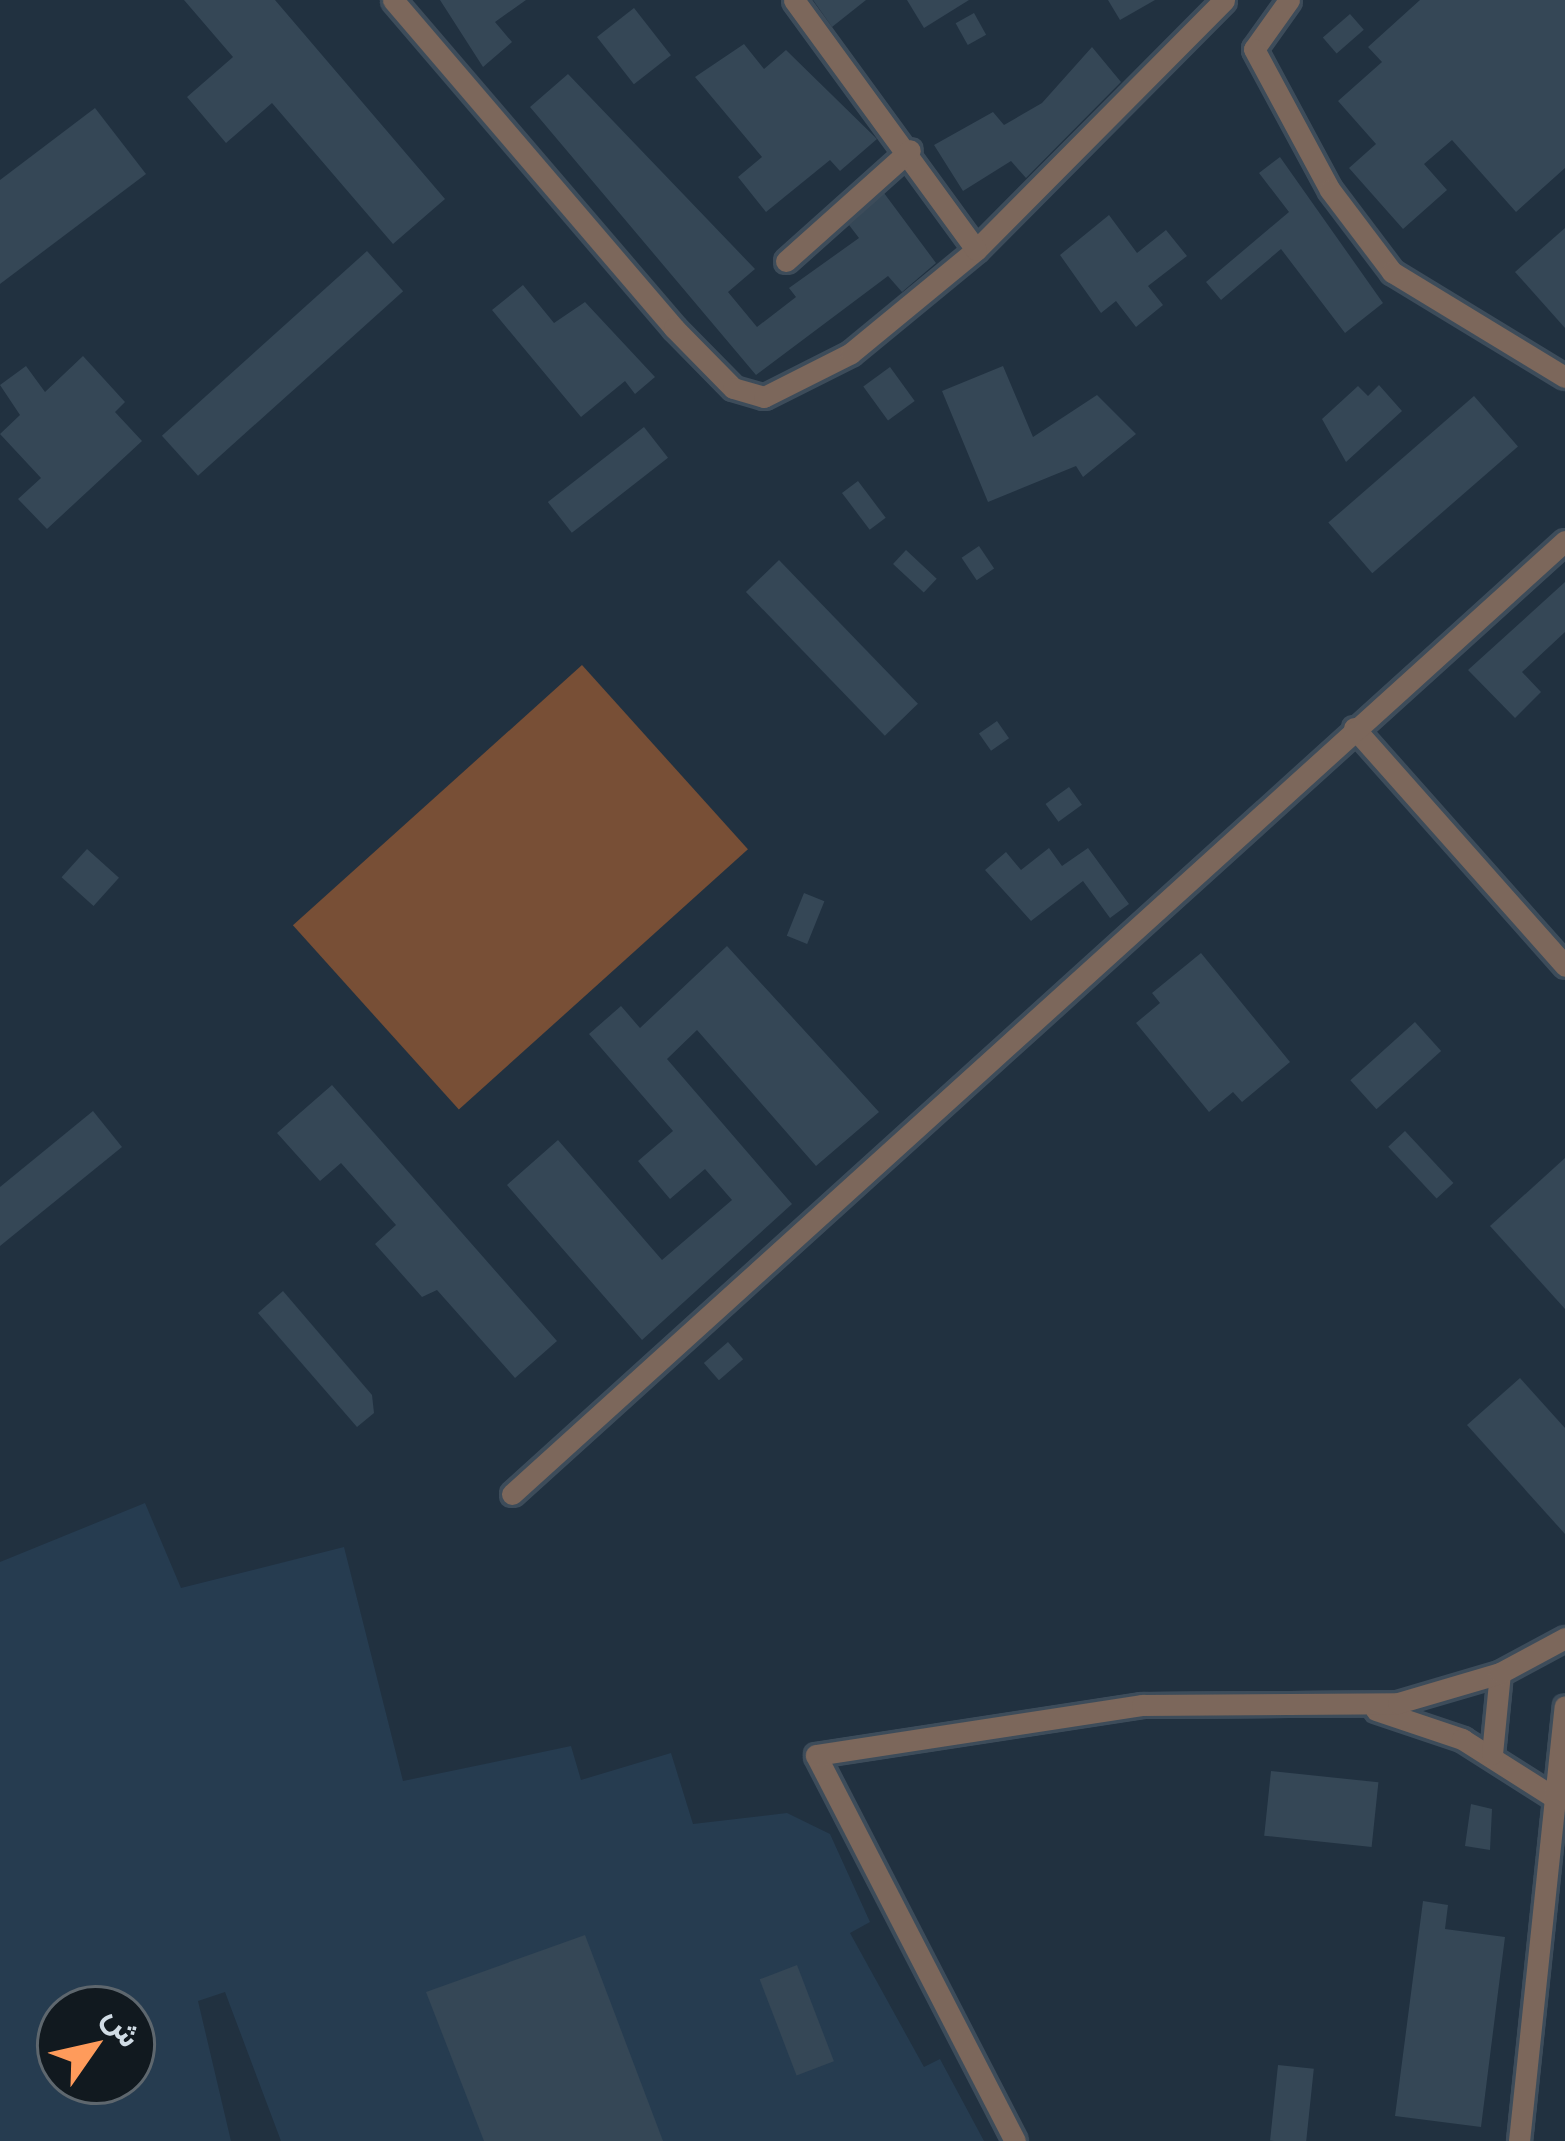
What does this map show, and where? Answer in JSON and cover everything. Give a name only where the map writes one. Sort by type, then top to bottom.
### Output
[{"type":"street","points":[[393,0],[733,388],[764,397],[814,379],[976,250],[1224,0]]},
{"type":"street","points":[[794,0],[910,150],[976,250]]},
{"type":"street","points":[[1289,0],[1254,50],[1330,190],[1392,272],[1565,377]]},
{"type":"street","points":[[786,261],[910,150]]},
{"type":"street","points":[[1546,364],[1565,347]]},
{"type":"street","points":[[512,1494],[1565,541]]},
{"type":"street","points":[[1354,728],[1565,966]]},
{"type":"street","points":[[1015,2141],[816,1755],[1142,1705],[1364,1708],[1500,1673],[1565,1638]]},
{"type":"street","points":[[1492,1754],[1500,1673]]},
{"type":"street","points":[[1519,2141],[1565,1706]]},
{"type":"street","points":[[1364,1708],[1492,1754],[1555,1798]]},
{"type":"shaded area","points":[[582,665],[748,849],[459,1110],[293,925]]},
{"type":"shaded area","points":[[145,1503],[181,1588],[344,1547],[403,1781],[571,1746],[581,1780],[671,1753],[693,1824],[787,1813],[830,1834],[870,1922],[850,1933],[924,2067],[940,2059],[984,2141],[281,2141],[225,1992],[198,2001],[231,2141],[0,2141],[0,1562]]},
{"type":"building","points":[[184,0],[275,0],[445,199],[393,244],[272,103],[226,143],[187,97],[233,57]]},
{"type":"building","points":[[440,0],[526,0],[495,22],[512,42],[483,67]]},
{"type":"building","points":[[813,0],[866,0],[832,27]]},
{"type":"building","points":[[907,0],[969,0],[924,28]]},
{"type":"building","points":[[1108,0],[1155,0],[1120,20]]},
{"type":"building","points":[[1420,0],[1565,0],[1565,168],[1516,212],[1452,140],[1424,164],[1447,190],[1403,229],[1349,168],[1376,144],[1338,101],[1382,62],[1368,47]]},
{"type":"building","points":[[634,8],[671,55],[634,84],[597,37]]},
{"type":"building","points":[[974,13],[986,35],[968,45],[956,23]]},
{"type":"building","points":[[1350,14],[1364,30],[1337,53],[1323,38]]},
{"type":"building","points":[[744,44],[764,69],[786,50],[877,139],[840,171],[830,160],[766,212],[738,177],[762,157],[695,77]]},
{"type":"building","points":[[1092,47],[1121,82],[1026,178],[1011,161],[963,191],[934,145],[993,112],[1004,125],[1042,103]]},
{"type":"building","points":[[568,74],[755,269],[728,292],[757,327],[796,297],[789,288],[859,238],[849,225],[884,193],[936,263],[902,292],[888,276],[756,375],[530,107]]},
{"type":"building","points":[[95,108],[146,174],[0,284],[0,180]]},
{"type":"building","points":[[1280,157],[1383,303],[1345,333],[1281,249],[1221,300],[1206,282],[1289,212],[1259,173]]},
{"type":"building","points":[[1109,215],[1137,253],[1166,230],[1187,256],[1148,286],[1163,305],[1136,327],[1116,301],[1101,313],[1060,255]]},
{"type":"building","points":[[1565,228],[1565,328],[1515,272]]},
{"type":"building","points":[[367,251],[403,291],[198,476],[162,436]]},
{"type":"building","points":[[523,285],[554,323],[585,302],[655,377],[635,394],[625,381],[581,417],[492,310]]},
{"type":"building","points":[[83,356],[125,402],[115,412],[142,441],[47,529],[18,499],[41,478],[0,434],[20,415],[0,385],[26,366],[45,392]]},
{"type":"building","points":[[1003,366],[1033,437],[1097,395],[1136,434],[1083,477],[1076,466],[988,502],[942,391]]},
{"type":"building","points":[[890,367],[915,401],[888,420],[863,386]]},
{"type":"building","points":[[1379,385],[1402,411],[1346,462],[1322,419],[1358,386],[1368,396]]},
{"type":"building","points":[[1474,396],[1518,447],[1372,573],[1328,523]]},
{"type":"building","points":[[644,427],[668,458],[572,533],[548,502]]},
{"type":"building","points":[[858,481],[886,518],[870,530],[842,493]]},
{"type":"building","points":[[979,546],[994,568],[977,580],[962,558]]},
{"type":"building","points":[[906,550],[937,579],[924,593],[893,564]]},
{"type":"building","points":[[779,560],[918,704],[885,736],[746,592]]},
{"type":"building","points":[[1565,582],[1565,632],[1522,672],[1541,692],[1515,718],[1468,670]]},
{"type":"building","points":[[997,721],[1009,738],[991,751],[979,734]]},
{"type":"building","points":[[1069,787],[1082,805],[1058,822],[1046,804]]},
{"type":"building","points":[[1049,848],[1062,866],[1088,848],[1129,904],[1110,918],[1083,881],[1031,921],[985,870],[1006,852],[1021,870]]},
{"type":"building","points":[[87,849],[119,878],[94,906],[62,877]]},
{"type":"building","points":[[804,893],[824,901],[807,944],[787,936]]},
{"type":"building","points":[[727,946],[879,1112],[816,1166],[697,1030],[667,1059],[792,1204],[642,1340],[507,1185],[558,1140],[662,1260],[732,1200],[705,1169],[670,1199],[638,1161],[673,1131],[589,1034],[621,1006],[640,1028]]},
{"type":"building","points":[[1201,953],[1290,1062],[1242,1102],[1233,1092],[1209,1112],[1136,1023],[1160,1003],[1152,993]]},
{"type":"building","points":[[1415,1022],[1441,1051],[1376,1109],[1350,1080]]},
{"type":"building","points":[[332,1085],[557,1341],[515,1378],[437,1290],[422,1297],[375,1244],[396,1225],[341,1163],[320,1181],[277,1133]]},
{"type":"building","points":[[93,1111],[122,1147],[0,1246],[0,1187]]},
{"type":"building","points":[[1405,1131],[1453,1183],[1437,1199],[1388,1147]]},
{"type":"building","points":[[1565,1158],[1565,1309],[1490,1226]]},
{"type":"building","points":[[283,1291],[372,1395],[374,1413],[357,1427],[258,1313]]},
{"type":"building","points":[[728,1342],[743,1359],[719,1380],[704,1363]]},
{"type":"building","points":[[1520,1378],[1565,1428],[1565,1534],[1467,1425]]},
{"type":"building","points":[[1271,1771],[1378,1782],[1372,1847],[1264,1836]]},
{"type":"building","points":[[1471,1804],[1492,1809],[1490,1850],[1465,1846]]},
{"type":"building","points":[[1423,1901],[1448,1905],[1445,1929],[1505,1937],[1481,2127],[1395,2116]]},
{"type":"building","points":[[585,1935],[663,2141],[484,2141],[426,1992]]},
{"type":"building","points":[[797,1965],[834,2061],[797,2075],[760,1979]]},
{"type":"building","points":[[1278,2065],[1314,2069],[1306,2141],[1270,2141]]}]
